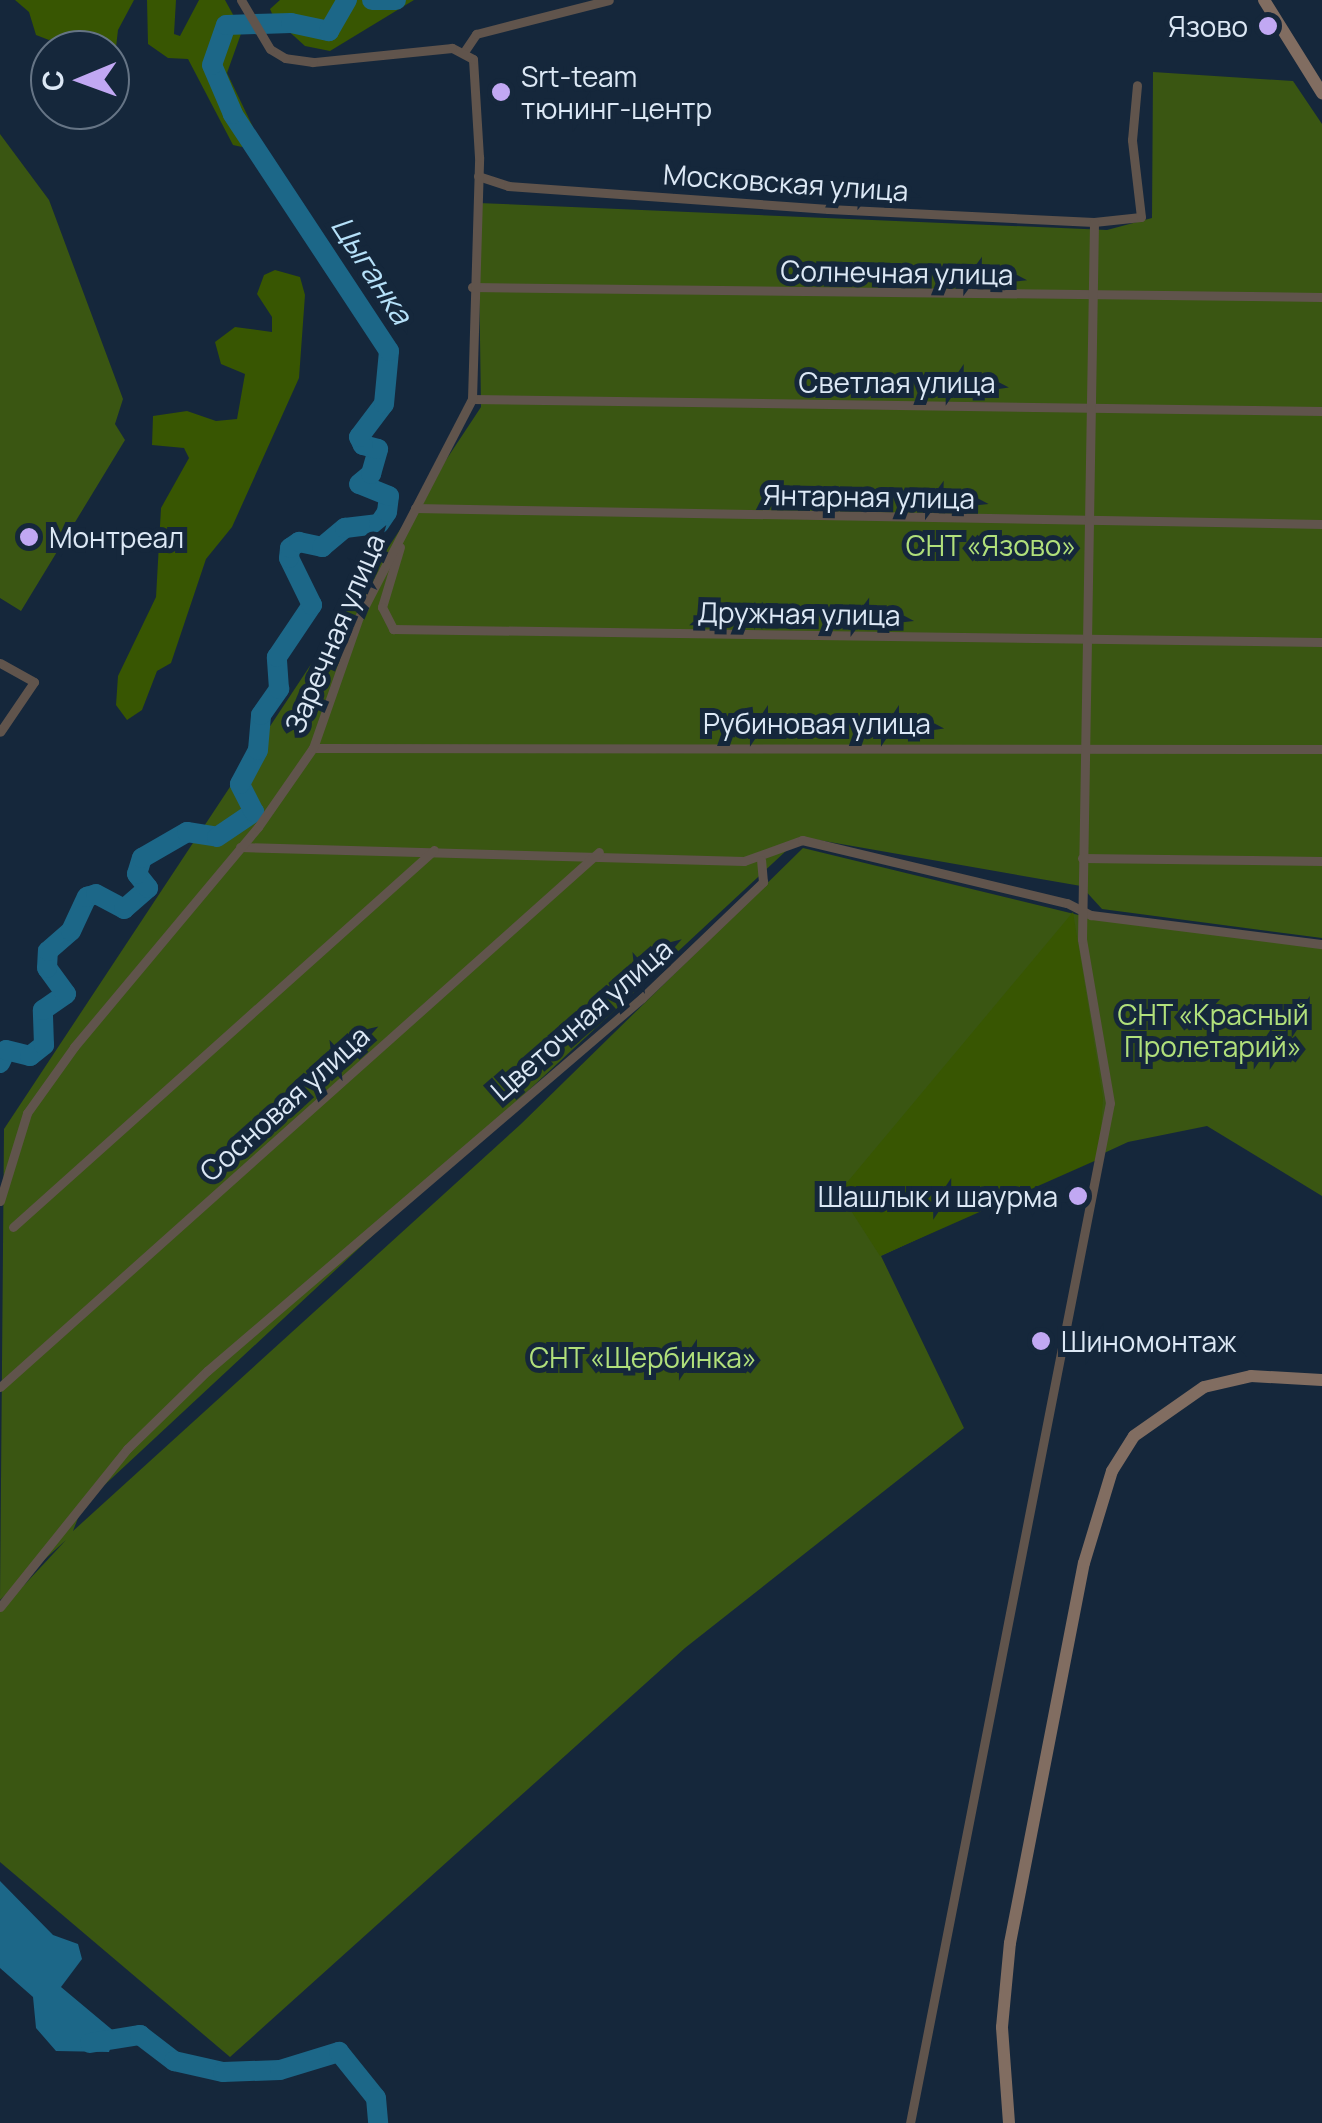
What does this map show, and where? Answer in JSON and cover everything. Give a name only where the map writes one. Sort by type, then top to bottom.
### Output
[{"type":"main road","points":[[1264,0],[1322,93]]},
{"type":"main road","points":[[1010,2123],[1002,2027],[1010,1943],[1084,1562],[1112,1471],[1134,1436],[1204,1387],[1250,1376],[1322,1380]]},
{"type":"street","points":[[241,0],[270,49],[285,58],[313,62],[468,55],[476,34],[608,0]]},
{"type":"street","name":"Заречная улица","points":[[0,1201],[27,1114],[240,847],[312,748],[360,617],[472,399],[472,287],[478,176],[468,55]]},
{"type":"street","name":"Московская улица","points":[[478,176],[508,186],[1094,222],[1140,217],[1132,140],[1137,84]]},
{"type":"street","points":[[910,2123],[1110,1103],[1082,907],[1094,222]]},
{"type":"street","name":"Солнечная улица","points":[[472,287],[1322,297]]},
{"type":"street","name":"Светлая улица","points":[[472,399],[1322,410]]},
{"type":"street","name":"Янтарная улица","points":[[415,508],[1322,524]]},
{"type":"street","name":"Дружная улица","points":[[408,520],[382,607],[393,629],[1322,642]]},
{"type":"street","points":[[0,663],[34,682],[0,732]]},
{"type":"street","name":"Рубиновая улица","points":[[312,748],[1084,745],[1322,749]]},
{"type":"street","points":[[240,847],[598,852],[760,860],[802,840],[1082,907],[1091,915],[1322,944]]},
{"type":"street","points":[[13,1227],[434,850]]},
{"type":"street","name":"Сосновая улица","points":[[0,1387],[598,852]]},
{"type":"street","points":[[1082,858],[1322,862]]},
{"type":"street","name":"Цветочная улица","points":[[0,1607],[68,1518],[194,1384],[642,998],[763,882],[760,860]]},
{"type":"green space","points":[[15,0],[134,0],[118,30],[34,30],[29,12]]},
{"type":"green space","points":[[147,0],[176,0],[174,34],[180,36],[199,0],[225,0],[242,31],[227,73],[253,127],[242,147],[233,145],[188,59],[168,58],[148,44]]},
{"type":"green space","points":[[280,0],[414,0],[330,51],[305,46],[274,18],[270,9]]},
{"type":"green space","points":[[1153,72],[1293,81],[1322,124],[1322,938],[1102,909],[1081,886],[801,837],[83,1505],[73,1531],[521,1124],[803,848],[1099,920],[1322,947],[1322,1196],[1207,1126],[1128,1142],[881,1256],[964,1428],[685,1648],[230,2057],[0,1862],[0,1611],[66,1540],[0,1600],[4,1129],[481,407],[478,203],[1107,230],[1152,218]]},
{"type":"green space","points":[[0,134],[49,200],[123,399],[115,424],[125,440],[21,611],[0,598]]},
{"type":"green space","points":[[275,270],[300,277],[305,295],[299,378],[232,527],[206,559],[171,663],[157,671],[142,710],[127,720],[116,705],[118,676],[156,597],[161,508],[189,458],[184,448],[152,445],[153,416],[187,411],[216,421],[237,419],[245,374],[221,364],[215,342],[235,327],[272,332],[272,317],[257,294],[264,275]]},
{"type":"green space","points":[[1073,912],[1103,1098],[1099,1159],[880,1256],[839,1192]]},
{"type":"water","points":[[0,1881],[53,1935],[78,1944],[82,1959],[61,1987],[116,2033],[109,2052],[56,2051],[36,2028],[33,1997],[0,1968]]},
{"type":"waterway","name":"Цыганка","points":[[0,1063],[6,1050],[30,1056],[44,1045],[43,1010],[66,994],[47,968],[48,951],[71,931],[87,897],[96,894],[124,909],[148,888],[137,874],[142,858],[187,832],[217,837],[254,812],[240,784],[258,750],[261,715],[279,689],[277,657],[312,605],[289,558],[290,548],[299,542],[322,547],[345,528],[379,524],[387,512],[389,496],[359,484],[371,474],[378,449],[363,445],[359,437],[384,404],[389,351],[233,114],[212,65],[226,25],[291,23],[329,31],[347,0]]},
{"type":"waterway","name":"Цыганка","points":[[372,0],[396,0]]},
{"type":"waterway","name":"Цыганка","points":[[90,2043],[140,2035],[174,2061],[223,2072],[280,2070],[339,2052],[376,2098],[378,2123]]},
{"type":"place","name":"Язово","points":[[1268,26]]},
{"type":"place","name":"Srt-team тюнинг-центр","points":[[501,92]]},
{"type":"place","name":"Монтреал","points":[[29,537]]},
{"type":"place","name":"Шашлык и шаурма","points":[[1078,1196]]},
{"type":"place","name":"Шиномонтаж","points":[[1041,1341]]},
{"type":"park label","name":"СНТ «Язово»","points":[[991,545]]},
{"type":"park label","name":"СНТ «Красный Пролетарий»","points":[[1213,1030]]},
{"type":"park label","name":"СНТ «Щербинка»","points":[[643,1357]]}]
